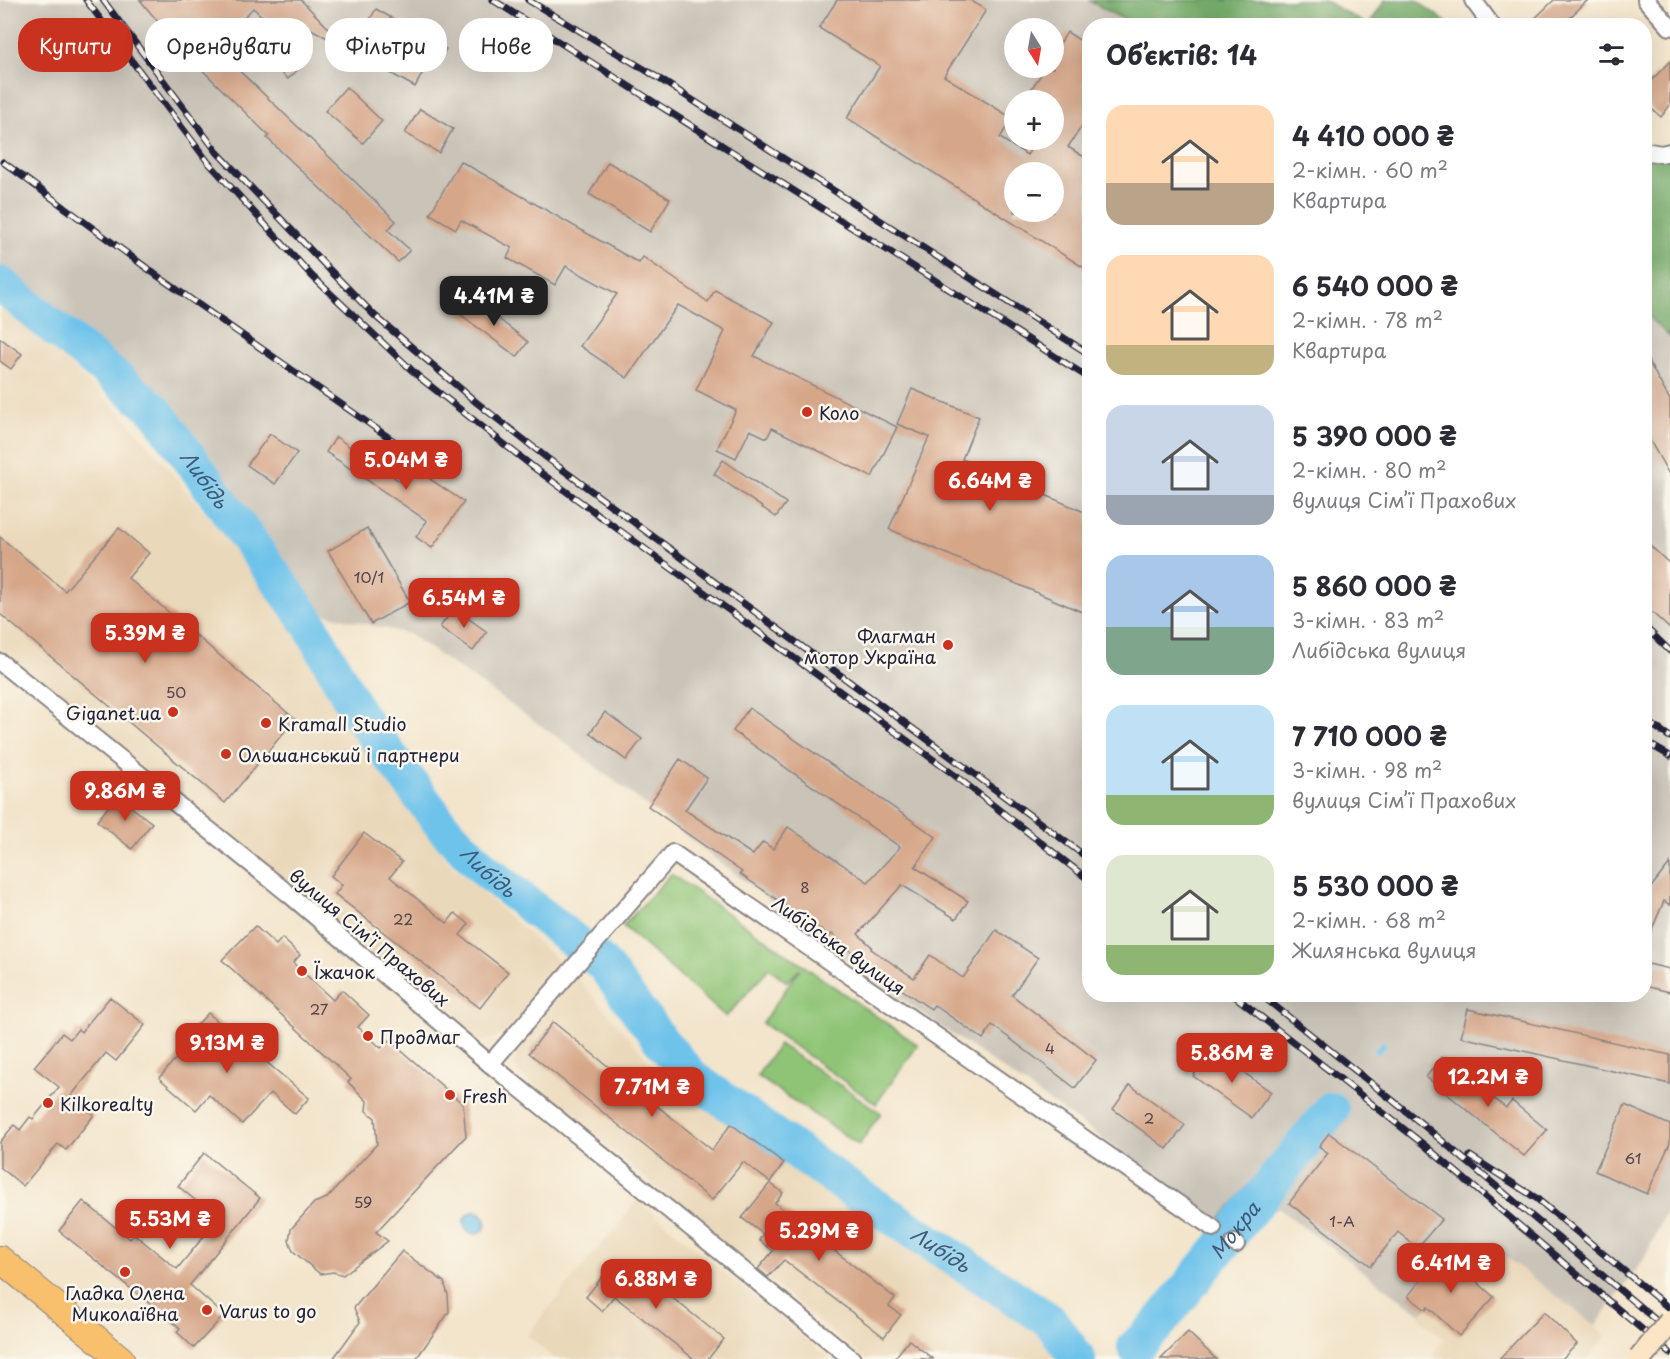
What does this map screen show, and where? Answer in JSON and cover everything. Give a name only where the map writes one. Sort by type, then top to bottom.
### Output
[{"type":"main road","points":[[0,1259],[122,1359]]},
{"type":"main road","points":[[1640,1359],[1670,1322]]},
{"type":"street","points":[[1473,0],[1486,18]]},
{"type":"street","points":[[1646,0],[1670,27]]},
{"type":"street","points":[[1652,152],[1670,152]]},
{"type":"street","name":"вулиця Сімʼї Прахових","points":[[0,662],[290,895],[490,1064],[852,1359]]},
{"type":"street","name":"Либідська вулиця","points":[[490,1064],[673,853],[1213,1228]]},
{"type":"shaded area","points":[[0,0],[1088,0],[1121,18],[1082,18],[1082,1002],[1652,1002],[1652,320],[1670,337],[1670,1204],[1644,1259],[1595,1326],[1492,1246],[1421,1314],[1279,1209],[1223,1222],[867,975],[560,739],[409,634],[320,613],[196,443],[135,374],[0,268]]},
{"type":"shaded area","points":[[0,301],[125,417],[295,621],[345,726],[449,863],[562,964],[505,1032],[495,1038],[482,1041],[472,1038],[0,651]]},
{"type":"shaded area","points":[[575,976],[662,1076],[888,1227],[1052,1332],[1070,1359],[865,1359],[519,1074],[515,1063],[518,1051]]},
{"type":"shaded area","points":[[637,1200],[831,1359],[554,1359],[527,1335]]},
{"type":"shaded area","points":[[1492,1245],[1606,1336],[1587,1359],[1433,1359],[1443,1339],[1419,1317]]},
{"type":"green space","points":[[1088,0],[1323,0],[1355,18],[1121,18]]},
{"type":"green space","points":[[1385,0],[1416,0],[1440,18],[1373,18]]},
{"type":"green space","points":[[1652,151],[1670,152],[1670,337],[1652,320]]},
{"type":"green space","points":[[671,874],[918,1045],[876,1104],[762,1023],[800,969],[787,982],[769,968],[726,1017],[623,926]]},
{"type":"green space","points":[[779,1044],[881,1113],[859,1145],[757,1076]]},
{"type":"green space","points":[[1330,1109],[1344,1118],[1266,1212],[1235,1238],[1215,1225],[1306,1117],[1307,1126],[1316,1127]]},
{"type":"water","points":[[475,1212],[483,1215],[486,1223],[483,1231],[475,1234],[467,1231],[464,1223],[467,1215]]},
{"type":"building","points":[[140,0],[301,0],[325,25],[325,37],[313,30],[313,18],[264,18],[253,8],[243,18],[155,18]]},
{"type":"building","points":[[837,0],[970,0],[986,10],[944,76],[1004,113],[1004,131],[1000,138],[1004,141],[1004,150],[1019,150],[1027,155],[1030,150],[1064,150],[1064,90],[1031,90],[1038,78],[1064,78],[1064,37],[1067,32],[1082,42],[1082,126],[1068,147],[1082,156],[1082,267],[1011,222],[1064,222],[1064,162],[1004,162],[1004,217],[847,118],[880,66],[819,28]]},
{"type":"building","points":[[1554,0],[1588,0],[1569,18],[1535,18]]},
{"type":"building","points":[[376,9],[392,18],[371,18]]},
{"type":"building","points":[[1670,61],[1670,105],[1661,117],[1652,109],[1652,80]]},
{"type":"building","points":[[204,72],[241,72],[396,221],[388,230],[410,250],[398,262],[267,138],[269,136]]},
{"type":"building","points":[[280,72],[295,72],[288,79]]},
{"type":"building","points":[[388,72],[423,72],[415,87]]},
{"type":"building","points":[[346,87],[382,121],[363,143],[325,111]]},
{"type":"building","points":[[420,109],[453,129],[439,153],[405,133]]},
{"type":"building","points":[[460,161],[639,263],[643,257],[708,302],[715,290],[774,322],[754,356],[897,427],[872,477],[772,428],[767,438],[750,430],[736,458],[717,449],[736,410],[696,390],[725,331],[678,305],[627,378],[580,346],[617,294],[566,266],[555,285],[507,258],[512,248],[461,220],[456,229],[430,214]]},
{"type":"building","points":[[608,162],[670,199],[650,232],[589,194]]},
{"type":"building","points":[[472,298],[528,342],[517,357],[460,314]]},
{"type":"building","points":[[0,338],[22,354],[11,369],[0,361]]},
{"type":"building","points":[[1652,368],[1670,400],[1670,476],[1652,444]]},
{"type":"building","points":[[912,389],[979,417],[962,459],[1082,511],[1082,612],[889,529],[929,437],[897,424]]},
{"type":"building","points":[[270,434],[297,453],[275,484],[247,465]]},
{"type":"building","points":[[336,437],[401,482],[412,467],[464,502],[432,548],[416,537],[427,521],[326,452]]},
{"type":"building","points":[[723,460],[786,503],[776,517],[714,474]]},
{"type":"building","points":[[119,528],[149,553],[128,578],[295,719],[225,803],[0,614],[0,537],[65,591]]},
{"type":"building","points":[[367,528],[410,602],[371,624],[328,551]]},
{"type":"building","points":[[1652,547],[1670,564],[1670,629],[1652,612]]},
{"type":"building","points":[[454,608],[487,632],[473,651],[440,627]]},
{"type":"building","points":[[749,708],[936,837],[915,867],[968,901],[956,919],[902,885],[858,934],[872,947],[871,949],[914,978],[930,955],[963,978],[996,930],[1038,958],[1012,995],[1096,1060],[1075,1088],[992,1025],[983,1039],[934,1005],[931,1009],[868,967],[832,934],[830,936],[740,874],[742,872],[648,806],[680,759],[707,778],[685,810],[753,855],[763,842],[773,849],[788,827],[868,882],[900,847],[733,731]]},
{"type":"building","points":[[605,712],[642,739],[626,760],[590,733]]},
{"type":"building","points":[[117,796],[152,823],[132,849],[97,821]]},
{"type":"building","points":[[364,833],[402,862],[390,877],[447,923],[455,913],[469,924],[460,935],[508,972],[480,1008],[335,894],[342,885],[331,876]]},
{"type":"building","points":[[1670,863],[1670,905],[1664,901],[1652,929],[1652,886]]},
{"type":"building","points":[[255,926],[276,945],[282,938],[300,955],[293,963],[333,1000],[342,990],[369,1015],[358,1027],[381,1048],[389,1040],[463,1104],[466,1136],[376,1232],[388,1241],[343,1275],[333,1272],[320,1274],[293,1251],[289,1240],[291,1229],[314,1203],[327,1198],[377,1144],[375,1118],[366,1111],[367,1101],[348,1082],[351,1079],[222,960]]},
{"type":"building","points":[[1652,965],[1670,969],[1670,992],[1652,988]]},
{"type":"building","points":[[110,997],[145,1025],[116,1061],[106,1053],[71,1096],[94,1115],[66,1150],[58,1144],[23,1186],[0,1167],[0,1142],[14,1125],[20,1130],[30,1117],[33,1119],[59,1087],[34,1067],[62,1033],[70,1039],[78,1029],[81,1032]]},
{"type":"building","points":[[1468,1009],[1670,1055],[1670,1084],[1461,1037]]},
{"type":"building","points":[[208,1013],[309,1098],[295,1114],[271,1093],[242,1124],[209,1095],[196,1110],[159,1078],[199,1032],[194,1028]]},
{"type":"building","points":[[553,1022],[712,1150],[731,1124],[784,1163],[770,1182],[743,1162],[712,1200],[529,1053]]},
{"type":"building","points":[[1212,1050],[1271,1092],[1252,1118],[1193,1076]]},
{"type":"building","points":[[1442,1057],[1506,1108],[1512,1101],[1547,1130],[1524,1156],[1426,1077]]},
{"type":"building","points":[[1130,1085],[1185,1125],[1167,1149],[1113,1109]]},
{"type":"building","points":[[1625,1105],[1670,1125],[1670,1143],[1647,1194],[1595,1171]]},
{"type":"building","points":[[1329,1133],[1442,1219],[1417,1248],[1398,1232],[1371,1266],[1289,1203],[1328,1153],[1319,1146]]},
{"type":"building","points":[[204,1153],[260,1198],[190,1285],[224,1315],[194,1348],[177,1332],[180,1328],[59,1231],[83,1201],[130,1239],[134,1234],[177,1269],[218,1219],[178,1186]]},
{"type":"building","points":[[770,1183],[783,1193],[775,1203],[798,1221],[801,1218],[839,1247],[835,1251],[895,1298],[889,1306],[901,1315],[884,1337],[784,1260],[768,1277],[758,1269],[773,1251],[759,1240],[763,1234],[742,1218]]},
{"type":"building","points":[[402,1251],[444,1282],[448,1295],[449,1312],[416,1359],[333,1359],[360,1322],[354,1308]]},
{"type":"building","points":[[1443,1252],[1494,1297],[1459,1336],[1428,1307],[1426,1310],[1408,1296]]},
{"type":"building","points":[[626,1261],[724,1339],[708,1359],[694,1359],[614,1296],[602,1311],[586,1297],[610,1267],[617,1272]]},
{"type":"building","points":[[1544,1312],[1577,1344],[1562,1359],[1499,1359]]},
{"type":"building","points":[[1188,1332],[1216,1359],[1161,1359]]},
{"type":"building","points":[[909,1340],[933,1359],[894,1359]]},
{"type":"waterway","name":"Либідь","points":[[0,284],[155,410],[310,625],[358,713],[443,827],[486,871],[603,964],[661,1041],[694,1079],[860,1196],[1050,1321],[1078,1359]]},
{"type":"waterway","name":"Мокра","points":[[1377,1051],[1383,1044]]},
{"type":"waterway","name":"Мокра","points":[[1135,1347],[1156,1327],[1331,1110]]},
{"type":"railway","points":[[86,0],[208,162],[312,276],[419,377],[537,470],[953,774],[1082,875]]},
{"type":"railway","points":[[103,0],[217,152],[374,315],[476,402],[547,458],[1082,854]]},
{"type":"railway","points":[[493,0],[1082,374]]},
{"type":"railway","points":[[528,0],[644,69],[1082,350]]},
{"type":"railway","points":[[3,162],[159,277],[414,455]]},
{"type":"railway","points":[[1652,634],[1670,651]]},
{"type":"railway","points":[[1652,725],[1670,737]]},
{"type":"railway","points":[[1652,746],[1670,756]]},
{"type":"railway","points":[[1242,1002],[1423,1144],[1670,1353]]},
{"type":"railway","points":[[1270,1002],[1422,1124],[1670,1332]]},
{"type":"railway","points":[[1470,1156],[1536,1198],[1670,1309]]},
{"type":"place","name":"Коло","points":[[807,412]]},
{"type":"place","name":"Флагман мотор Україна","points":[[948,645]]},
{"type":"place","name":"Giganet.ua","points":[[173,712]]},
{"type":"place","name":"Kramall Studio","points":[[266,723]]},
{"type":"place","name":"Ольшанський і партнери","points":[[226,754]]},
{"type":"place","name":"Їжачок","points":[[302,971]]},
{"type":"place","name":"Продмаг","points":[[368,1036]]},
{"type":"place","name":"Fresh","points":[[450,1095]]},
{"type":"place","name":"Kilkorealty","points":[[48,1103]]},
{"type":"place","name":"Гладка Олена Миколаївна","points":[[125,1272]]},
{"type":"place","name":"Varus to go","points":[[207,1310]]}]
